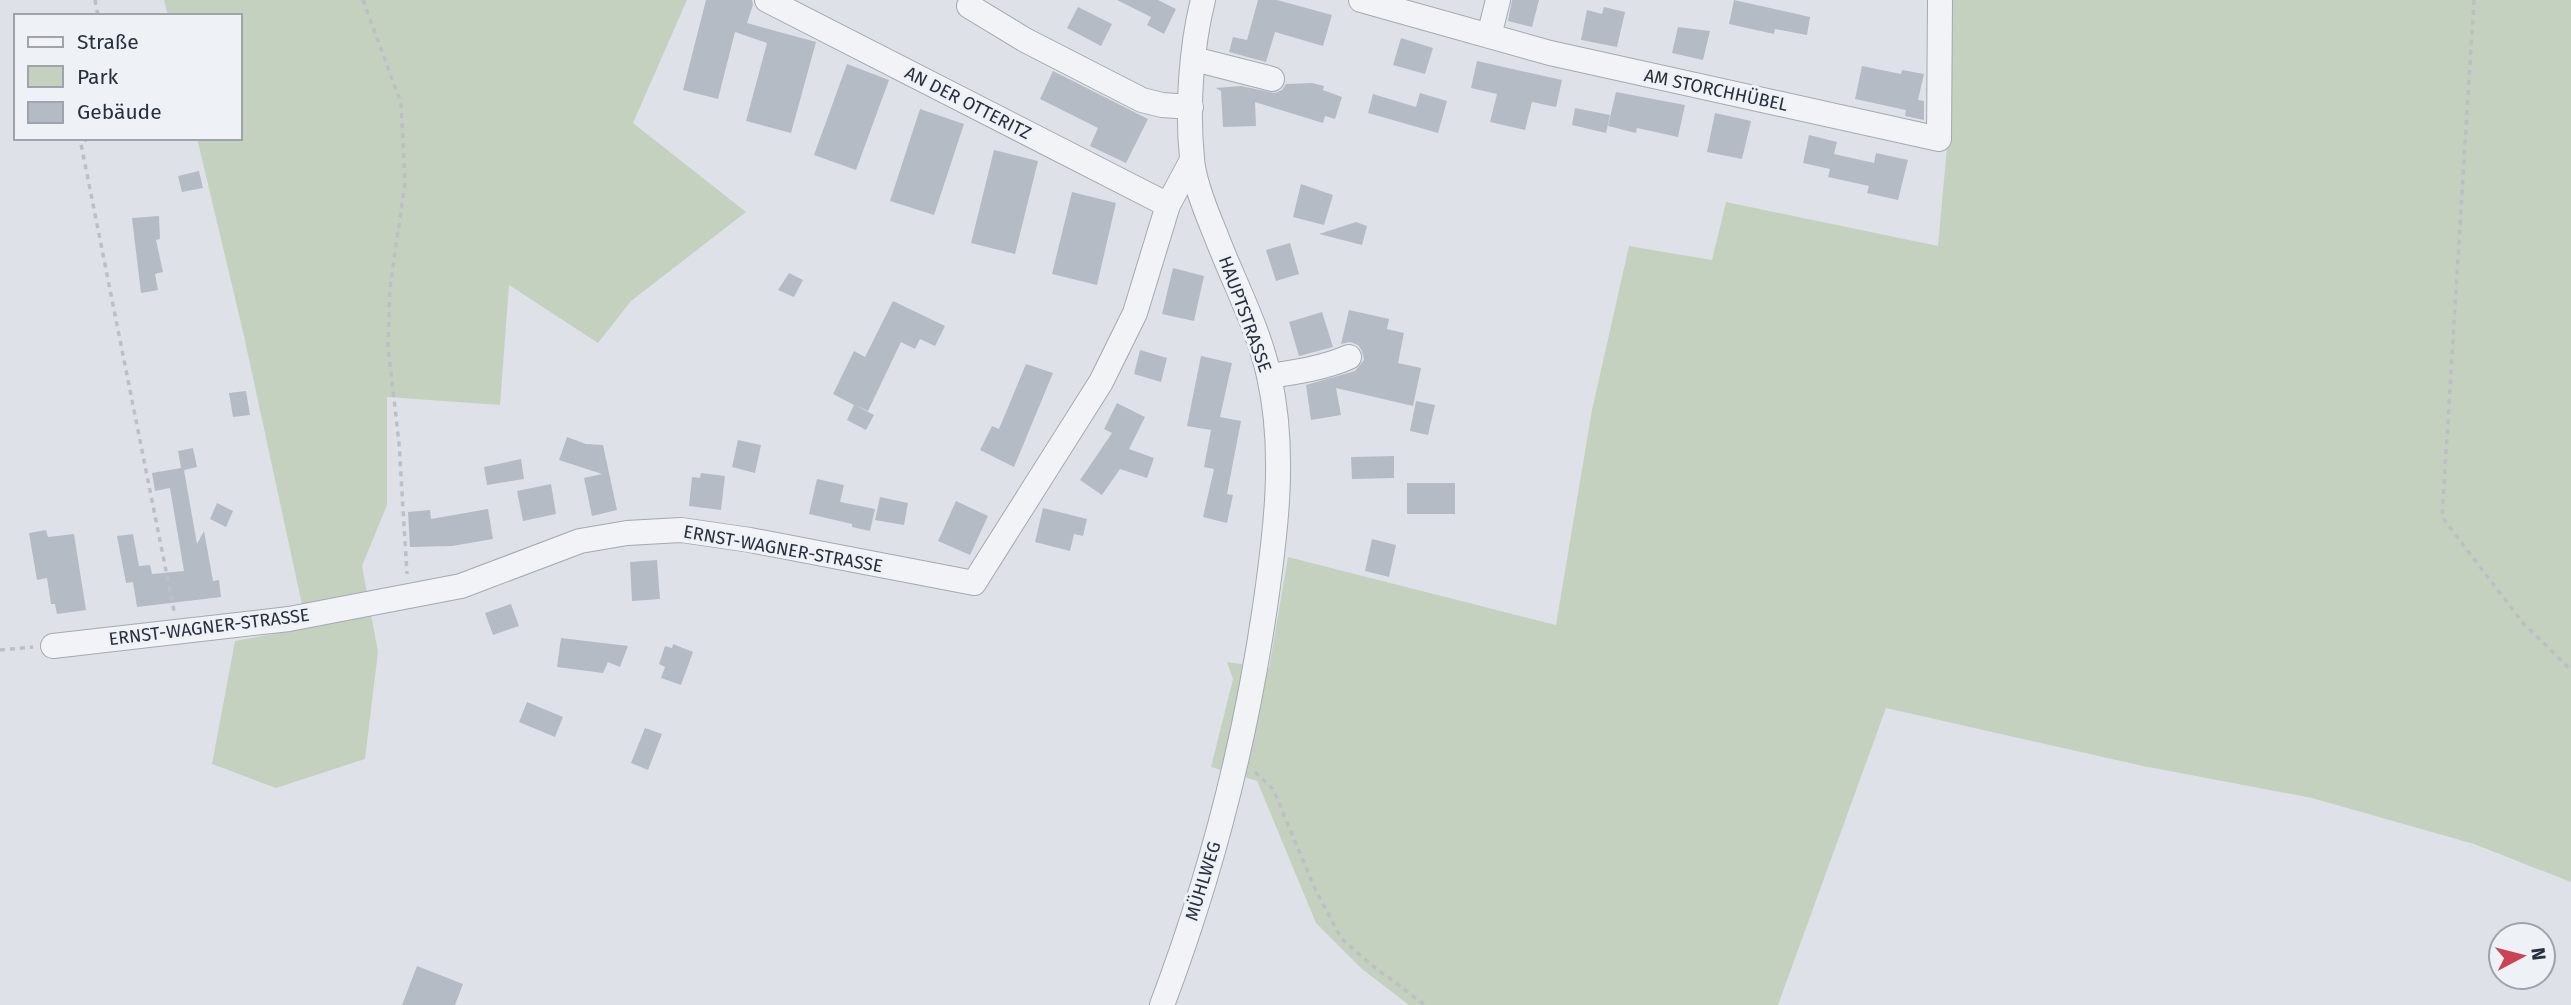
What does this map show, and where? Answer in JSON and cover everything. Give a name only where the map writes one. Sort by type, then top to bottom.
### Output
[{"type":"street","name":"AN DER OTTERITZ","points":[[767,0],[1168,205]]},
{"type":"street","name":"HAUPTSTRASSE","points":[[1203,0],[1194,59],[1192,160],[1215,233],[1249,313],[1269,376],[1279,448],[1275,542],[1239,756]]},
{"type":"street","name":"AM STORCHHÜBEL","points":[[1361,0],[1409,6],[1489,36],[1550,53],[1939,139],[1940,0]]},
{"type":"street","points":[[1489,36],[1498,0]]},
{"type":"street","points":[[969,6],[1025,40],[1142,100],[1162,105],[1191,107]]},
{"type":"street","points":[[1194,59],[1272,79]]},
{"type":"street","name":"ERNST-WAGNER-STRASSE","points":[[53,646],[289,619],[461,586],[580,541],[627,533],[681,530],[750,540],[974,583],[1101,382],[1135,313],[1168,205],[1192,160]]},
{"type":"street","points":[[1269,376],[1315,368],[1349,357]]},
{"type":"street","name":"MÜHLWEG","points":[[1162,1005],[1204,883],[1239,756]]},
{"type":"path","points":[[363,0],[401,103],[404,183],[390,288],[388,347],[399,443],[409,596]]},
{"type":"path","points":[[2474,0],[2442,517],[2523,623],[2571,670]]},
{"type":"path","points":[[86,140],[81,144],[177,630]]},
{"type":"path","points":[[0,650],[53,646]]},
{"type":"path","points":[[1239,756],[1273,789],[1315,890],[1341,938],[1425,1005]]},
{"type":"green space","points":[[164,0],[687,0],[633,123],[746,212],[631,301],[598,343],[509,285],[500,405],[387,397],[387,505],[362,566],[378,652],[365,759],[276,788],[212,764],[235,641],[307,628],[244,336],[197,140],[242,140],[242,14],[168,14]]},
{"type":"green space","points":[[1949,0],[2571,0],[2571,882],[2474,844],[2312,798],[2143,766],[1886,708],[1778,1005],[1409,1005],[1362,969],[1316,923],[1257,781],[1211,767],[1233,679],[1227,662],[1269,668],[1288,557],[1556,625],[1592,410],[1629,246],[1712,260],[1726,202],[1938,246],[1948,136]]},
{"type":"building","points":[[706,0],[752,0],[747,23],[816,42],[791,133],[746,121],[767,43],[735,32],[718,99],[683,90]]},
{"type":"building","points":[[1117,0],[1158,0],[1176,9],[1164,34],[1147,25],[1151,17]]},
{"type":"building","points":[[1258,0],[1277,0],[1332,15],[1323,46],[1275,32],[1266,62],[1229,52],[1233,37],[1247,40]]},
{"type":"building","points":[[1512,0],[1539,0],[1532,27],[1508,21]]},
{"type":"building","points":[[1734,0],[1810,17],[1807,35],[1775,29],[1774,34],[1729,24]]},
{"type":"building","points":[[1078,7],[1112,24],[1101,46],[1067,28]]},
{"type":"building","points":[[1604,7],[1625,12],[1617,47],[1581,40],[1587,10],[1602,14]]},
{"type":"building","points":[[1678,27],[1710,31],[1703,60],[1672,53]]},
{"type":"building","points":[[1401,38],[1433,48],[1425,74],[1393,65]]},
{"type":"building","points":[[1477,61],[1562,80],[1556,107],[1532,102],[1525,130],[1490,122],[1497,94],[1471,88]]},
{"type":"building","points":[[847,64],[889,80],[856,170],[814,155]]},
{"type":"building","points":[[1862,66],[1901,74],[1902,70],[1924,74],[1918,100],[1924,101],[1924,120],[1905,116],[1906,110],[1855,99]]},
{"type":"building","points":[[1053,71],[1148,119],[1126,163],[1090,146],[1098,128],[1040,99]]},
{"type":"building","points":[[1312,83],[1324,86],[1323,90],[1342,97],[1335,119],[1325,116],[1323,123],[1255,102],[1256,126],[1223,127],[1221,91],[1216,88],[1241,86],[1275,93],[1282,90],[1286,84]]},
{"type":"building","points":[[1616,92],[1685,105],[1678,137],[1637,128],[1636,133],[1608,126]]},
{"type":"building","points":[[1420,93],[1447,101],[1438,133],[1368,113],[1373,94],[1416,107]]},
{"type":"building","points":[[1575,108],[1610,115],[1606,133],[1572,125]]},
{"type":"building","points":[[920,109],[964,124],[934,215],[890,201]]},
{"type":"building","points":[[1715,113],[1751,121],[1742,159],[1707,152]]},
{"type":"building","points":[[1809,135],[1837,142],[1834,154],[1874,163],[1876,153],[1908,160],[1898,200],[1867,193],[1869,186],[1828,177],[1830,169],[1803,163]]},
{"type":"building","points":[[994,150],[1038,161],[1015,254],[971,243]]},
{"type":"building","points":[[199,171],[203,188],[182,192],[178,176]]},
{"type":"building","points":[[1301,184],[1333,195],[1324,225],[1293,217]]},
{"type":"building","points":[[1072,192],[1116,203],[1097,285],[1052,274]]},
{"type":"building","points":[[159,216],[160,239],[156,240],[163,272],[155,274],[158,290],[141,293],[132,218]]},
{"type":"building","points":[[1356,222],[1367,226],[1362,245],[1319,234]]},
{"type":"building","points":[[1290,243],[1299,274],[1276,281],[1266,250]]},
{"type":"building","points":[[1173,268],[1204,276],[1194,321],[1162,314]]},
{"type":"building","points":[[789,273],[803,280],[794,297],[778,290]]},
{"type":"building","points":[[893,301],[945,326],[935,346],[920,339],[915,349],[901,342],[868,411],[855,405],[874,415],[866,430],[847,420],[854,405],[833,394],[854,351],[865,357]]},
{"type":"building","points":[[1349,310],[1389,319],[1387,329],[1404,333],[1398,363],[1421,368],[1413,406],[1336,388],[1341,415],[1311,420],[1306,385],[1355,371],[1364,360],[1358,345],[1350,342],[1341,344]]},
{"type":"building","points":[[1322,312],[1333,347],[1299,356],[1289,322]]},
{"type":"building","points":[[1140,350],[1167,358],[1161,382],[1134,374]]},
{"type":"building","points":[[1201,356],[1232,363],[1220,417],[1241,421],[1227,494],[1233,495],[1227,523],[1203,517],[1214,469],[1204,467],[1211,430],[1187,426]]},
{"type":"building","points":[[1026,364],[1053,373],[1014,467],[980,450],[992,426],[999,429]]},
{"type":"building","points":[[246,391],[250,415],[233,417],[229,393]]},
{"type":"building","points":[[1416,401],[1435,405],[1428,435],[1410,431]]},
{"type":"building","points":[[1117,403],[1145,417],[1129,449],[1154,458],[1147,478],[1120,469],[1102,495],[1080,480],[1112,433],[1104,429]]},
{"type":"building","points":[[567,437],[586,444],[603,445],[617,510],[592,516],[584,478],[602,474],[559,460]]},
{"type":"building","points":[[738,440],[761,445],[755,473],[732,467]]},
{"type":"building","points":[[193,448],[197,467],[184,470],[197,544],[204,531],[213,581],[219,580],[221,597],[137,607],[133,582],[126,583],[117,536],[133,534],[139,566],[150,565],[152,574],[184,571],[170,488],[155,491],[152,473],[181,468],[178,451]]},
{"type":"building","points":[[1394,456],[1394,478],[1352,479],[1351,457]]},
{"type":"building","points":[[521,459],[524,479],[487,485],[484,467]]},
{"type":"building","points":[[701,473],[725,476],[721,510],[689,506],[692,477],[700,478]]},
{"type":"building","points":[[817,479],[844,485],[840,502],[875,509],[870,531],[809,514]]},
{"type":"building","points":[[1407,483],[1455,483],[1455,514],[1407,514]]},
{"type":"building","points":[[551,484],[556,514],[523,521],[517,491]]},
{"type":"building","points":[[880,497],[908,503],[904,525],[875,520]]},
{"type":"building","points":[[956,501],[988,516],[970,555],[938,541]]},
{"type":"building","points":[[217,503],[233,511],[226,527],[210,519]]},
{"type":"building","points":[[1043,508],[1087,519],[1083,536],[1074,534],[1070,551],[1035,542]]},
{"type":"building","points":[[488,509],[493,539],[452,546],[410,547],[408,512],[430,510],[431,519]]},
{"type":"building","points":[[46,530],[48,537],[74,534],[86,610],[57,614],[55,604],[51,604],[47,578],[37,580],[29,533]]},
{"type":"building","points":[[1372,539],[1396,545],[1389,577],[1365,571]]},
{"type":"building","points":[[657,560],[660,599],[632,601],[630,562]]},
{"type":"building","points":[[511,604],[519,626],[493,635],[485,613]]},
{"type":"building","points":[[561,638],[628,646],[620,667],[608,662],[603,673],[557,667]]},
{"type":"building","points":[[673,644],[693,652],[681,685],[661,678],[665,667],[659,664],[665,646],[672,648]]},
{"type":"building","points":[[527,702],[563,717],[555,737],[519,722]]},
{"type":"building","points":[[645,728],[662,734],[648,770],[631,763]]},
{"type":"building","points":[[417,966],[463,984],[455,1005],[402,1005]]}]
